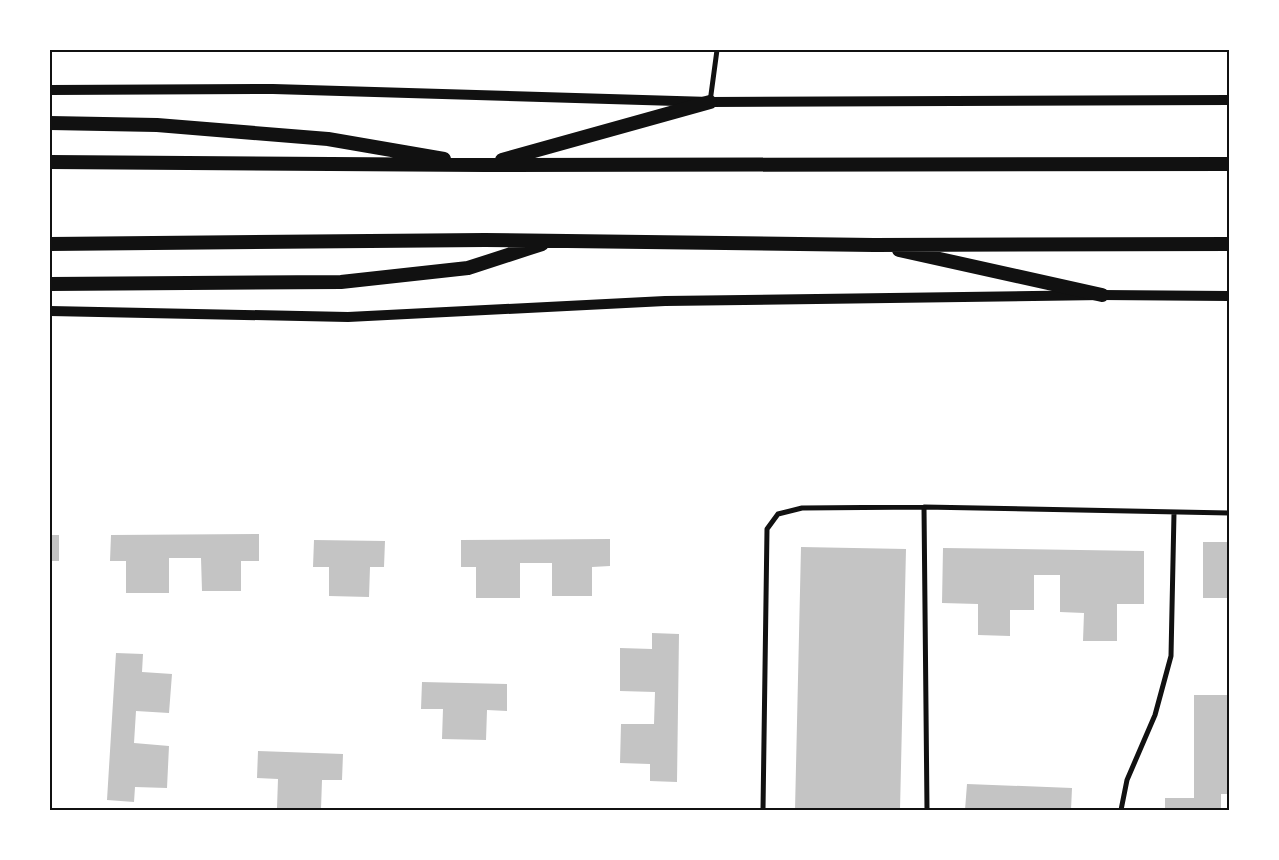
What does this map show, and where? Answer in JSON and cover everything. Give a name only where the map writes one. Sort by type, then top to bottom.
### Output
[{"type":"highway","points":[[50,123],[156,125],[328,138],[484,165],[710,102]]},
{"type":"highway","points":[[50,162],[484,165],[1229,164]]},
{"type":"highway","points":[[50,244],[554,240],[874,245],[1229,244]]},
{"type":"highway","points":[[55,284],[340,282],[468,268],[554,240]]},
{"type":"highway","points":[[874,245],[1102,295]]},
{"type":"main road","points":[[50,90],[273,89],[710,102],[1229,100]]},
{"type":"main road","points":[[50,311],[348,317],[665,301],[1102,295],[1229,296]]},
{"type":"street","points":[[710,102],[717,50]]},
{"type":"street","points":[[924,507],[927,810]]},
{"type":"street","points":[[763,810],[768,529],[778,514],[802,508],[924,507],[1229,514]]},
{"type":"street","points":[[1121,810],[1126,780],[1155,715],[1171,656],[1174,513]]},
{"type":"building","points":[[259,534],[259,561],[241,561],[241,591],[202,591],[201,558],[169,558],[169,593],[126,593],[126,561],[110,561],[111,535]]},
{"type":"building","points":[[50,535],[59,535],[59,561],[50,561]]},
{"type":"building","points":[[610,539],[610,566],[592,567],[592,596],[552,596],[552,563],[520,563],[520,598],[476,598],[476,567],[461,567],[461,540]]},
{"type":"building","points":[[314,540],[385,541],[384,567],[370,567],[369,597],[329,596],[329,567],[313,567]]},
{"type":"building","points":[[1203,542],[1229,542],[1229,598],[1203,598]]},
{"type":"building","points":[[801,547],[906,549],[900,810],[795,810]]},
{"type":"building","points":[[943,548],[1144,551],[1144,604],[1117,604],[1117,641],[1083,641],[1084,613],[1060,612],[1060,575],[1034,575],[1034,610],[1010,610],[1010,636],[978,635],[978,604],[942,603]]},
{"type":"building","points":[[652,633],[679,634],[677,782],[650,781],[650,764],[620,763],[621,724],[654,724],[655,692],[620,691],[620,648],[652,649]]},
{"type":"building","points":[[116,653],[143,654],[142,672],[172,674],[169,713],[136,711],[134,743],[169,746],[167,788],[135,787],[134,802],[107,800]]},
{"type":"building","points":[[422,682],[507,684],[507,711],[487,710],[486,740],[442,739],[443,709],[421,709]]},
{"type":"building","points":[[1194,695],[1229,695],[1229,794],[1221,794],[1221,810],[1165,810],[1165,798],[1194,798]]},
{"type":"building","points":[[258,751],[343,754],[342,780],[322,780],[321,809],[277,808],[278,779],[257,778]]},
{"type":"building","points":[[967,784],[1072,788],[1071,810],[965,810]]}]
